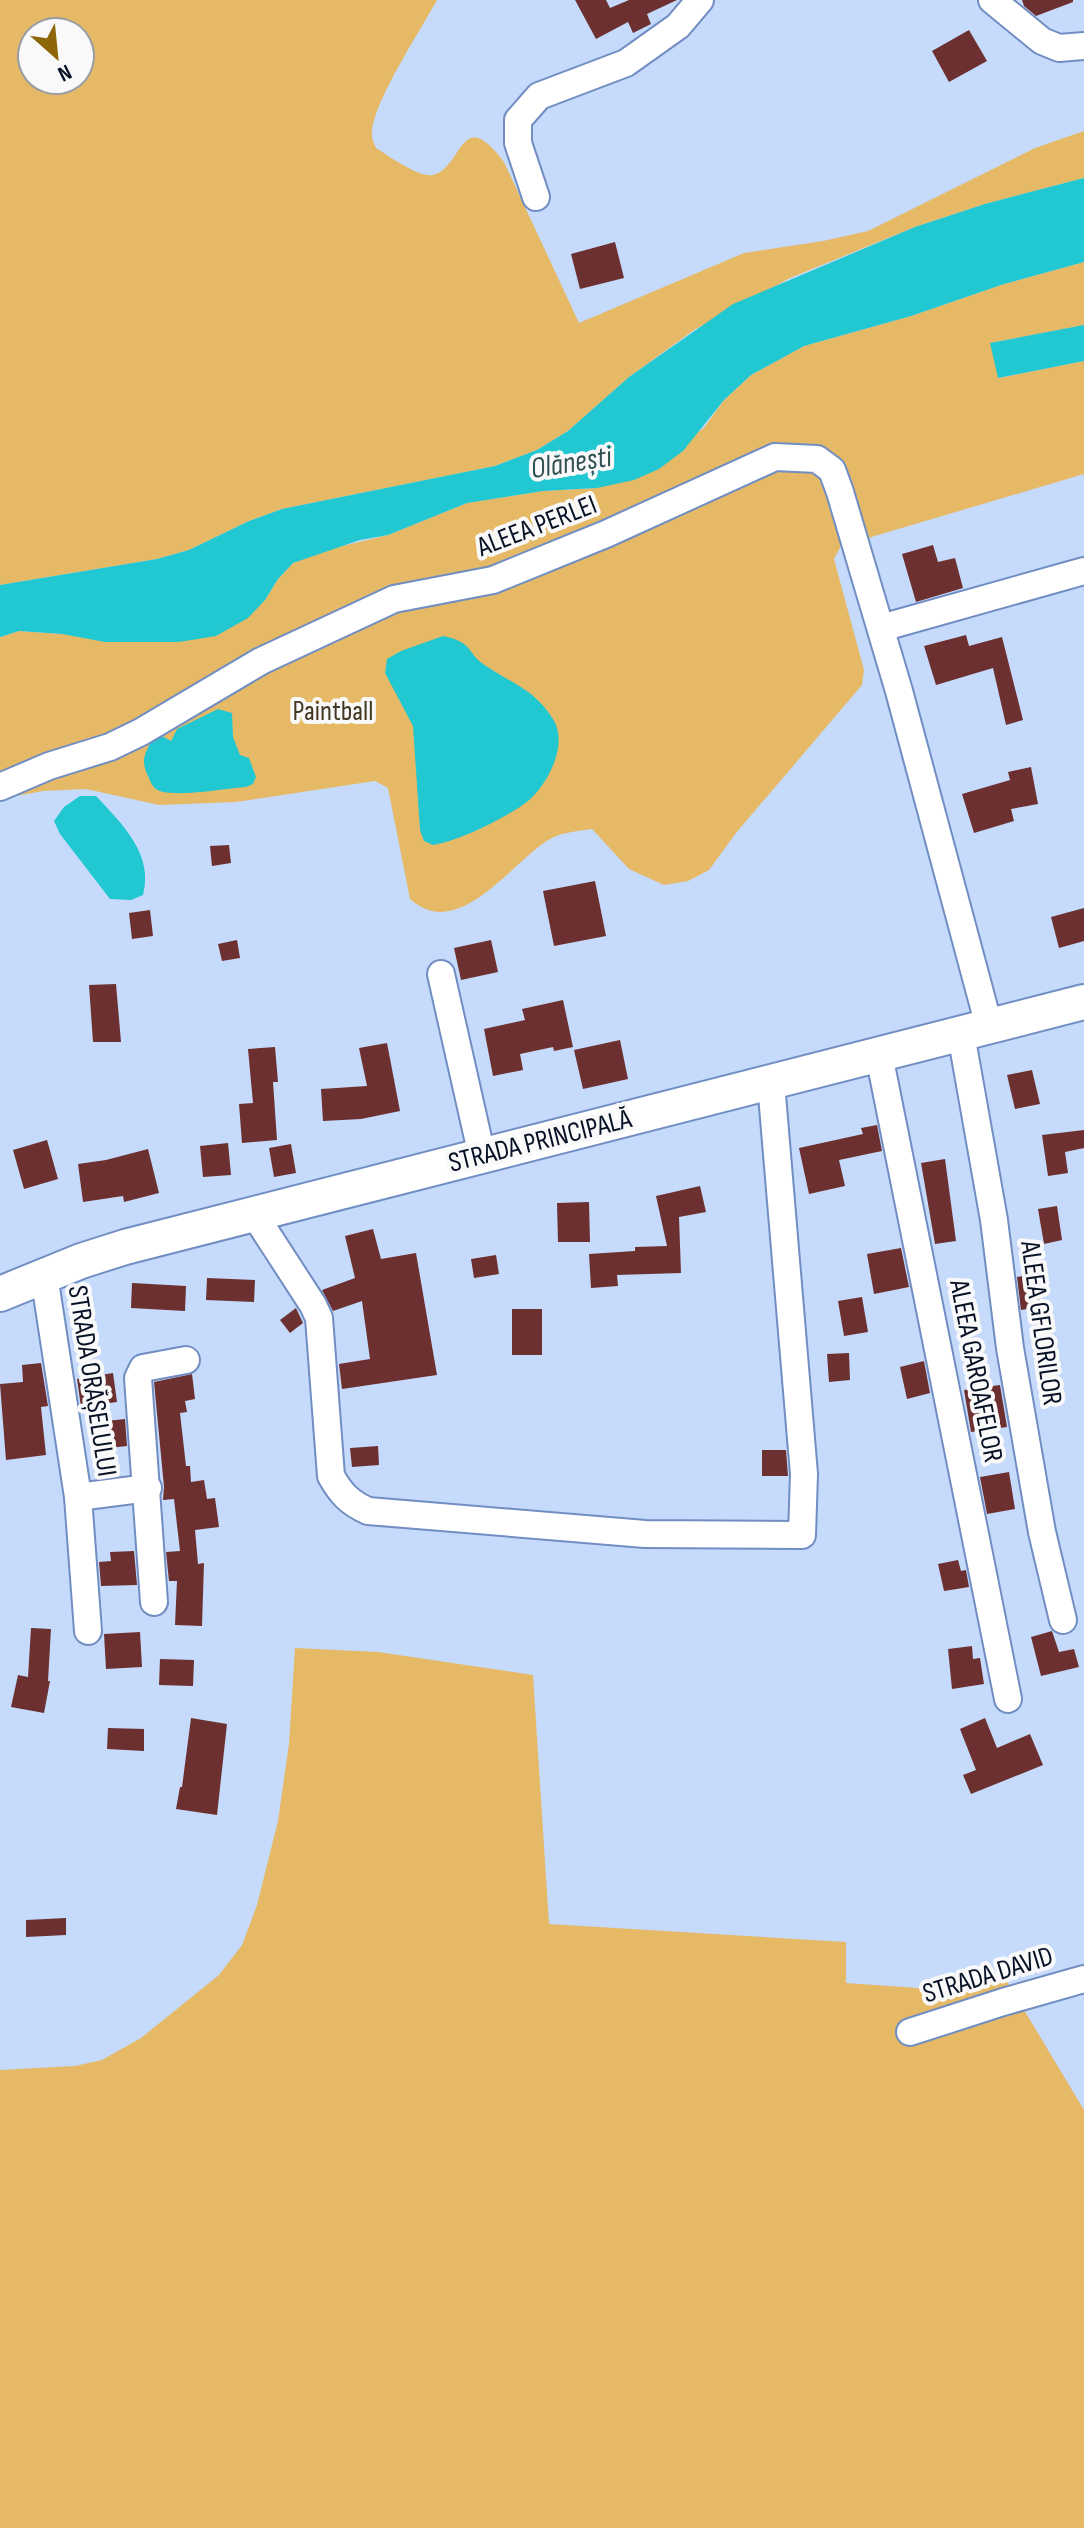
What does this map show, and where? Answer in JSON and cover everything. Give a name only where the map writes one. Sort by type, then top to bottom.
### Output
[{"type":"main road","name":"STRADA PRINCIPALĂ","points":[[0,1294],[125,1247],[1084,1002]]},
{"type":"street","points":[[536,197],[518,143],[518,120],[539,96],[626,63],[678,26],[700,0]]},
{"type":"street","points":[[992,0],[1042,41],[1059,48],[1084,46]]},
{"type":"street","name":"ALEEA PERLEI","points":[[0,787],[49,766],[110,747],[261,661],[394,599],[493,580],[606,534],[775,457],[817,459],[832,470],[881,628],[975,1030]]},
{"type":"street","points":[[881,628],[1084,571]]},
{"type":"street","points":[[441,974],[482,1156]]},
{"type":"street","name":"ALEEA GFLORILOR","points":[[975,1030],[1010,1348],[1036,1501],[1063,1620]]},
{"type":"street","name":"ALEEA GAROAFELOR","points":[[879,1055],[1008,1699]]},
{"type":"street","points":[[254,1214],[319,1318],[331,1476],[340,1492],[352,1503],[381,1513],[630,1533],[802,1535],[804,1474],[771,1083]]},
{"type":"street","name":"STRADA ORĂȘELULUI","points":[[44,1275],[78,1497],[88,1631]]},
{"type":"street","name":"STRADA ORĂȘELULUI","points":[[154,1602],[139,1373],[143,1368],[186,1360]]},
{"type":"street","name":"STRADA ORĂȘELULUI","points":[[78,1497],[148,1488]]},
{"type":"street","name":"STRADA DAVID","points":[[910,2032],[1084,1979]]},
{"type":"green space","points":[[0,0],[437,0],[381,101],[372,130],[374,144],[404,166],[427,175],[443,170],[470,138],[479,138],[490,145],[504,162],[579,323],[744,253],[868,231],[1035,148],[1084,131],[1084,178],[985,204],[915,227],[790,278],[694,330],[629,377],[568,431],[537,450],[495,466],[282,509],[189,550],[157,559],[0,585]]},
{"type":"green space","name":"Paintball","points":[[1084,262],[1084,325],[991,343],[999,378],[1084,361],[1084,474],[841,546],[834,559],[864,670],[862,685],[736,833],[709,870],[688,881],[664,885],[629,869],[592,829],[550,839],[484,894],[466,905],[447,911],[428,910],[410,899],[388,788],[375,781],[236,802],[159,805],[86,789],[43,791],[0,799],[0,637],[19,631],[62,634],[265,600],[293,563],[326,550],[388,535],[467,503],[543,491],[597,488],[703,429],[724,400],[751,375],[804,346]]},
{"type":"green space","points":[[295,1648],[378,1652],[533,1675],[549,1924],[846,1942],[846,1983],[918,1988],[1002,1973],[1084,2110],[1084,2528],[0,2528],[0,2070],[75,2066],[102,2060],[141,2038],[219,1975],[242,1945],[257,1905],[278,1821],[289,1744]]},
{"type":"water","name":"Olănești","points":[[1084,178],[1084,262],[804,346],[751,375],[724,400],[683,451],[659,469],[634,480],[597,488],[543,491],[467,503],[388,535],[360,540],[293,563],[248,618],[216,636],[179,642],[105,642],[62,634],[19,631],[0,637],[0,585],[157,559],[189,550],[282,509],[495,466],[537,450],[568,431],[629,377],[733,304],[915,227],[985,204]]},
{"type":"water","points":[[1084,325],[1084,361],[998,378],[990,343]]},
{"type":"water","points":[[443,636],[460,641],[480,661],[539,701],[553,719],[559,740],[549,774],[528,801],[482,828],[433,845],[424,841],[420,830],[413,726],[385,673],[387,659]]},
{"type":"water","points":[[218,709],[232,713],[233,737],[240,755],[249,758],[256,777],[253,784],[185,793],[156,789],[144,762],[154,737],[162,736],[171,741],[177,729]]},
{"type":"water","points":[[80,796],[96,796],[133,841],[144,866],[143,895],[131,900],[110,899],[60,834],[54,821],[64,807]]},
{"type":"building","points":[[575,0],[606,0],[610,8],[629,0],[677,0],[647,14],[651,24],[633,33],[628,22],[596,39]]},
{"type":"building","points":[[1022,0],[1073,2],[1036,16],[1024,6]]},
{"type":"building","points":[[969,30],[987,61],[949,82],[932,51]]},
{"type":"building","points":[[615,242],[624,278],[580,289],[571,254]]},
{"type":"building","points":[[933,545],[938,562],[955,558],[963,588],[916,602],[902,554]]},
{"type":"building","points":[[966,635],[969,646],[1002,637],[1023,720],[1006,725],[993,668],[936,685],[924,646]]},
{"type":"building","points":[[1031,767],[1038,804],[1011,809],[1014,821],[974,833],[962,794],[1010,780],[1008,772]]},
{"type":"building","points":[[229,845],[231,863],[212,866],[210,846]]},
{"type":"building","points":[[595,881],[606,936],[554,946],[543,891]]},
{"type":"building","points":[[1084,908],[1084,941],[1059,948],[1051,917]]},
{"type":"building","points":[[150,910],[153,936],[132,939],[129,913]]},
{"type":"building","points":[[237,940],[240,958],[222,961],[218,944]]},
{"type":"building","points":[[491,940],[498,972],[461,980],[454,948]]},
{"type":"building","points":[[116,984],[121,1042],[93,1042],[89,985]]},
{"type":"building","points":[[563,1000],[573,1047],[554,1051],[553,1047],[520,1054],[523,1070],[493,1076],[484,1029],[525,1020],[522,1009]]},
{"type":"building","points":[[620,1040],[628,1079],[583,1089],[574,1050]]},
{"type":"building","points":[[387,1043],[400,1111],[361,1119],[323,1121],[321,1089],[367,1086],[359,1048]]},
{"type":"building","points":[[275,1047],[278,1082],[273,1082],[277,1140],[242,1143],[239,1104],[253,1103],[248,1049]]},
{"type":"building","points":[[1032,1070],[1040,1104],[1015,1109],[1007,1075]]},
{"type":"building","points":[[877,1125],[882,1151],[839,1160],[845,1186],[809,1194],[799,1148],[863,1134],[861,1128]]},
{"type":"building","points":[[1084,1130],[1084,1148],[1065,1152],[1068,1173],[1048,1176],[1042,1135]]},
{"type":"building","points":[[47,1140],[58,1179],[24,1189],[13,1150]]},
{"type":"building","points":[[228,1143],[231,1175],[203,1177],[200,1146]]},
{"type":"building","points":[[291,1144],[296,1173],[274,1177],[269,1148]]},
{"type":"building","points":[[148,1149],[159,1193],[124,1202],[123,1196],[83,1202],[78,1164]]},
{"type":"building","points":[[945,1159],[956,1241],[935,1244],[921,1163]]},
{"type":"building","points":[[700,1186],[706,1212],[679,1217],[681,1273],[617,1275],[618,1286],[591,1288],[589,1254],[667,1246],[656,1196]]},
{"type":"building","points":[[589,1202],[590,1242],[558,1242],[557,1203]]},
{"type":"building","points":[[1057,1206],[1062,1240],[1044,1244],[1038,1209]]},
{"type":"building","points":[[373,1229],[381,1259],[416,1253],[437,1375],[342,1389],[339,1364],[370,1359],[362,1301],[333,1311],[322,1290],[355,1278],[345,1236]]},
{"type":"building","points":[[901,1248],[909,1287],[874,1294],[867,1254]]},
{"type":"building","points":[[496,1255],[499,1274],[474,1278],[471,1259]]},
{"type":"building","points":[[1035,1274],[1041,1307],[1021,1310],[1017,1277]]},
{"type":"building","points":[[207,1278],[255,1280],[254,1302],[206,1300]]},
{"type":"building","points":[[132,1283],[186,1286],[185,1311],[131,1308]]},
{"type":"building","points":[[862,1297],[868,1332],[844,1336],[838,1301]]},
{"type":"building","points":[[296,1308],[303,1323],[290,1333],[280,1320]]},
{"type":"building","points":[[512,1309],[542,1309],[542,1355],[512,1355]]},
{"type":"building","points":[[849,1353],[850,1380],[829,1382],[827,1354]]},
{"type":"building","points":[[924,1361],[930,1393],[907,1399],[900,1367]]},
{"type":"building","points":[[41,1363],[48,1406],[41,1407],[46,1455],[6,1460],[0,1384],[23,1382],[22,1365]]},
{"type":"building","points":[[113,1373],[117,1402],[81,1407],[77,1379]]},
{"type":"building","points":[[192,1374],[195,1399],[185,1401],[187,1412],[180,1413],[186,1466],[190,1466],[191,1482],[204,1480],[207,1499],[215,1498],[219,1527],[195,1530],[198,1564],[204,1563],[202,1626],[175,1625],[177,1581],[169,1581],[166,1552],[180,1551],[174,1499],[163,1500],[154,1382]]},
{"type":"building","points":[[1000,1385],[1007,1427],[971,1432],[964,1390]]},
{"type":"building","points":[[125,1419],[127,1446],[109,1448],[106,1421]]},
{"type":"building","points":[[378,1446],[379,1465],[352,1467],[350,1448]]},
{"type":"building","points":[[762,1450],[786,1450],[788,1476],[762,1476]]},
{"type":"building","points":[[1009,1472],[1015,1509],[987,1514],[980,1477]]},
{"type":"building","points":[[134,1551],[137,1585],[101,1586],[99,1562],[111,1561],[110,1552]]},
{"type":"building","points":[[958,1560],[961,1571],[966,1570],[969,1587],[944,1591],[938,1564]]},
{"type":"building","points":[[31,1628],[51,1629],[50,1681],[44,1713],[11,1707],[18,1675],[28,1677]]},
{"type":"building","points":[[1052,1631],[1059,1652],[1074,1649],[1079,1667],[1041,1676],[1031,1637]]},
{"type":"building","points":[[140,1632],[142,1667],[106,1669],[104,1634]]},
{"type":"building","points":[[972,1646],[973,1659],[980,1658],[984,1684],[952,1689],[948,1649]]},
{"type":"building","points":[[160,1659],[194,1660],[193,1686],[159,1685]]},
{"type":"building","points":[[191,1718],[227,1724],[217,1815],[176,1809]]},
{"type":"building","points":[[985,1718],[997,1748],[1030,1734],[1043,1765],[971,1794],[963,1775],[976,1770],[960,1729]]},
{"type":"building","points":[[108,1728],[144,1729],[144,1751],[107,1749]]},
{"type":"building","points":[[66,1918],[66,1935],[26,1937],[26,1920]]}]
